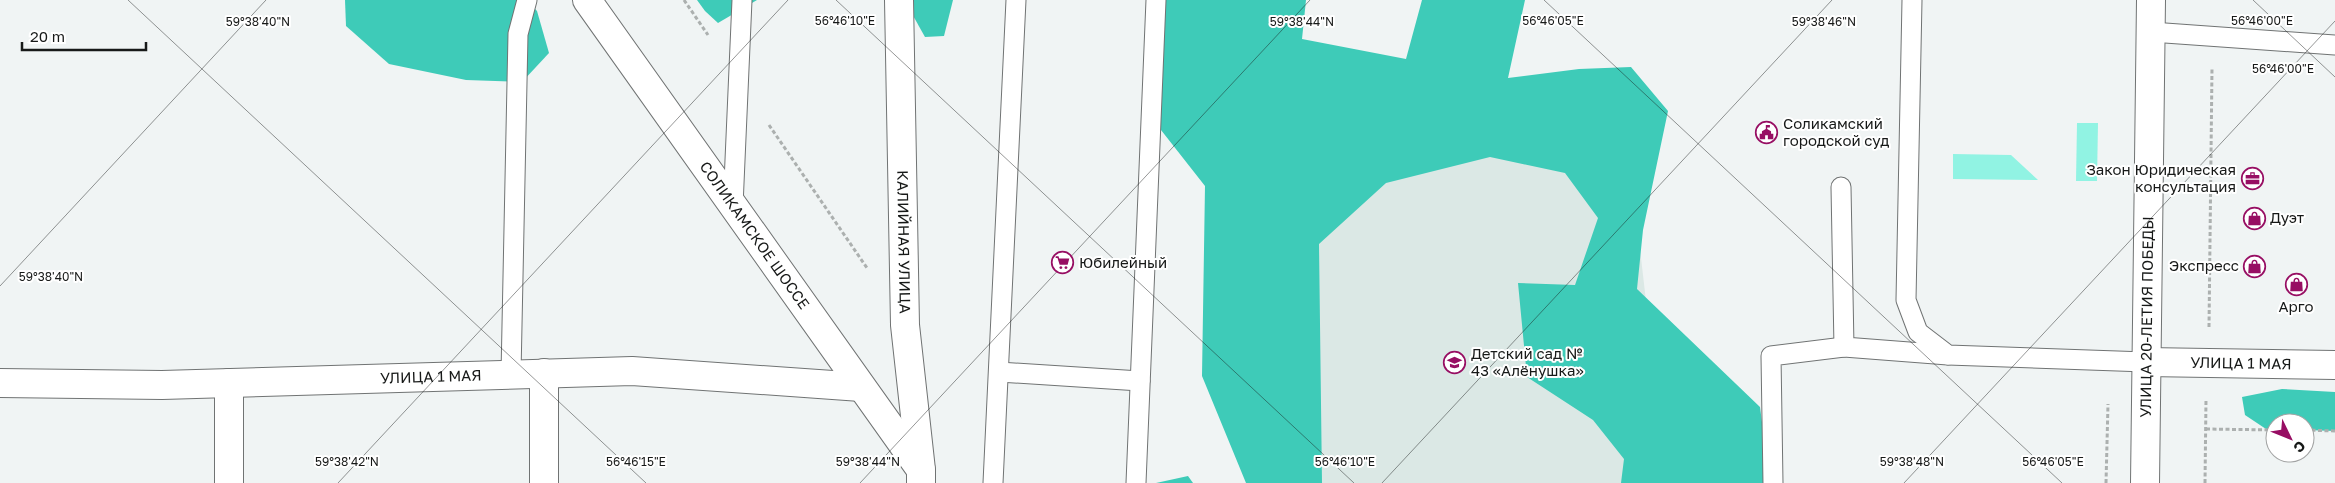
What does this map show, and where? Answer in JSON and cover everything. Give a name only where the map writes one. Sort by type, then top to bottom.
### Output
[{"type":"main road","name":"СОЛИКАМСКОЕ ШОССЕ","points":[[587,0],[861,387],[921,476]]},
{"type":"main road","name":"КАЛИЙНАЯ УЛИЦА","points":[[899,0],[906,325],[921,476]]},
{"type":"main road","name":"УЛИЦА 20-ЛЕТИЯ ПОБЕДЫ","points":[[2145,483],[2151,0]]},
{"type":"main road","name":"УЛИЦА 1 МАЯ","points":[[2146,362],[2335,365]]},
{"type":"main road","name":"УЛИЦА 1 МАЯ","points":[[0,384],[229,383],[632,371],[861,387]]},
{"type":"main road","points":[[544,373],[544,483]]},
{"type":"main road","points":[[229,383],[229,483]]},
{"type":"lane","points":[[511,374],[518,34],[527,0]]},
{"type":"lane","points":[[733,206],[742,0]]},
{"type":"lane","points":[[994,483],[1016,0]]},
{"type":"lane","points":[[1136,483],[1156,0]]},
{"type":"lane","points":[[1912,0],[1906,300],[1918,332],[1948,355]]},
{"type":"lane","points":[[2150,32],[2335,45]]},
{"type":"lane","points":[[1841,187],[1844,347]]},
{"type":"lane","points":[[1773,483],[1771,356],[1844,347],[1948,355],[2146,362]]},
{"type":"lane","points":[[998,372],[1140,382]]},
{"type":"path","points":[[684,0],[872,276]]},
{"type":"path","points":[[2209,332],[2212,36]]},
{"type":"path","points":[[2106,483],[2109,360]]},
{"type":"path","points":[[2205,483],[2206,394]]},
{"type":"path","points":[[2205,429],[2265,430]]},
{"type":"path","points":[[2315,430],[2335,431]]},
{"type":"shaded area","name":"Детский сад № 43 «Алёнушка»","points":[[1236,77],[1625,119],[1667,483],[1280,483]]},
{"type":"green space","points":[[345,0],[527,0],[537,11],[549,53],[522,82],[466,80],[389,64],[346,26]]},
{"type":"green space","points":[[697,0],[757,0],[718,23],[705,11]]},
{"type":"green space","points":[[912,0],[953,0],[944,36],[925,37],[911,12]]},
{"type":"green space","points":[[1146,0],[1306,0],[1302,39],[1406,59],[1422,0],[1525,0],[1508,78],[1579,69],[1631,67],[1668,111],[1643,230],[1637,289],[1760,407],[1770,483],[1621,483],[1624,459],[1593,420],[1527,377],[1518,283],[1575,285],[1598,218],[1565,173],[1490,157],[1386,183],[1319,244],[1322,483],[1246,483],[1202,376],[1205,186],[1150,116]]},
{"type":"green space","points":[[2077,123],[2098,123],[2097,181],[2076,181]]},
{"type":"green space","points":[[1953,154],[2011,155],[2038,180],[1953,179]]},
{"type":"green space","points":[[2282,389],[2335,392],[2335,431],[2315,430],[2315,413],[2265,413],[2265,428],[2245,415],[2242,397]]},
{"type":"green space","points":[[1188,476],[1193,483],[1156,483]]},
{"type":"place","name":"Соликамский городской суд","points":[[1767,133]]},
{"type":"place","name":"Закон Юридическая консультация","points":[[2252,179]]},
{"type":"place","name":"Дуэт","points":[[2254,218]]},
{"type":"place","name":"Юбилейный","points":[[1063,263]]},
{"type":"place","name":"Экспресс","points":[[2255,266]]},
{"type":"place","name":"Арго","points":[[2296,284]]},
{"type":"place","name":"Детский сад № 43 «Алёнушка»","points":[[1455,363]]}]
